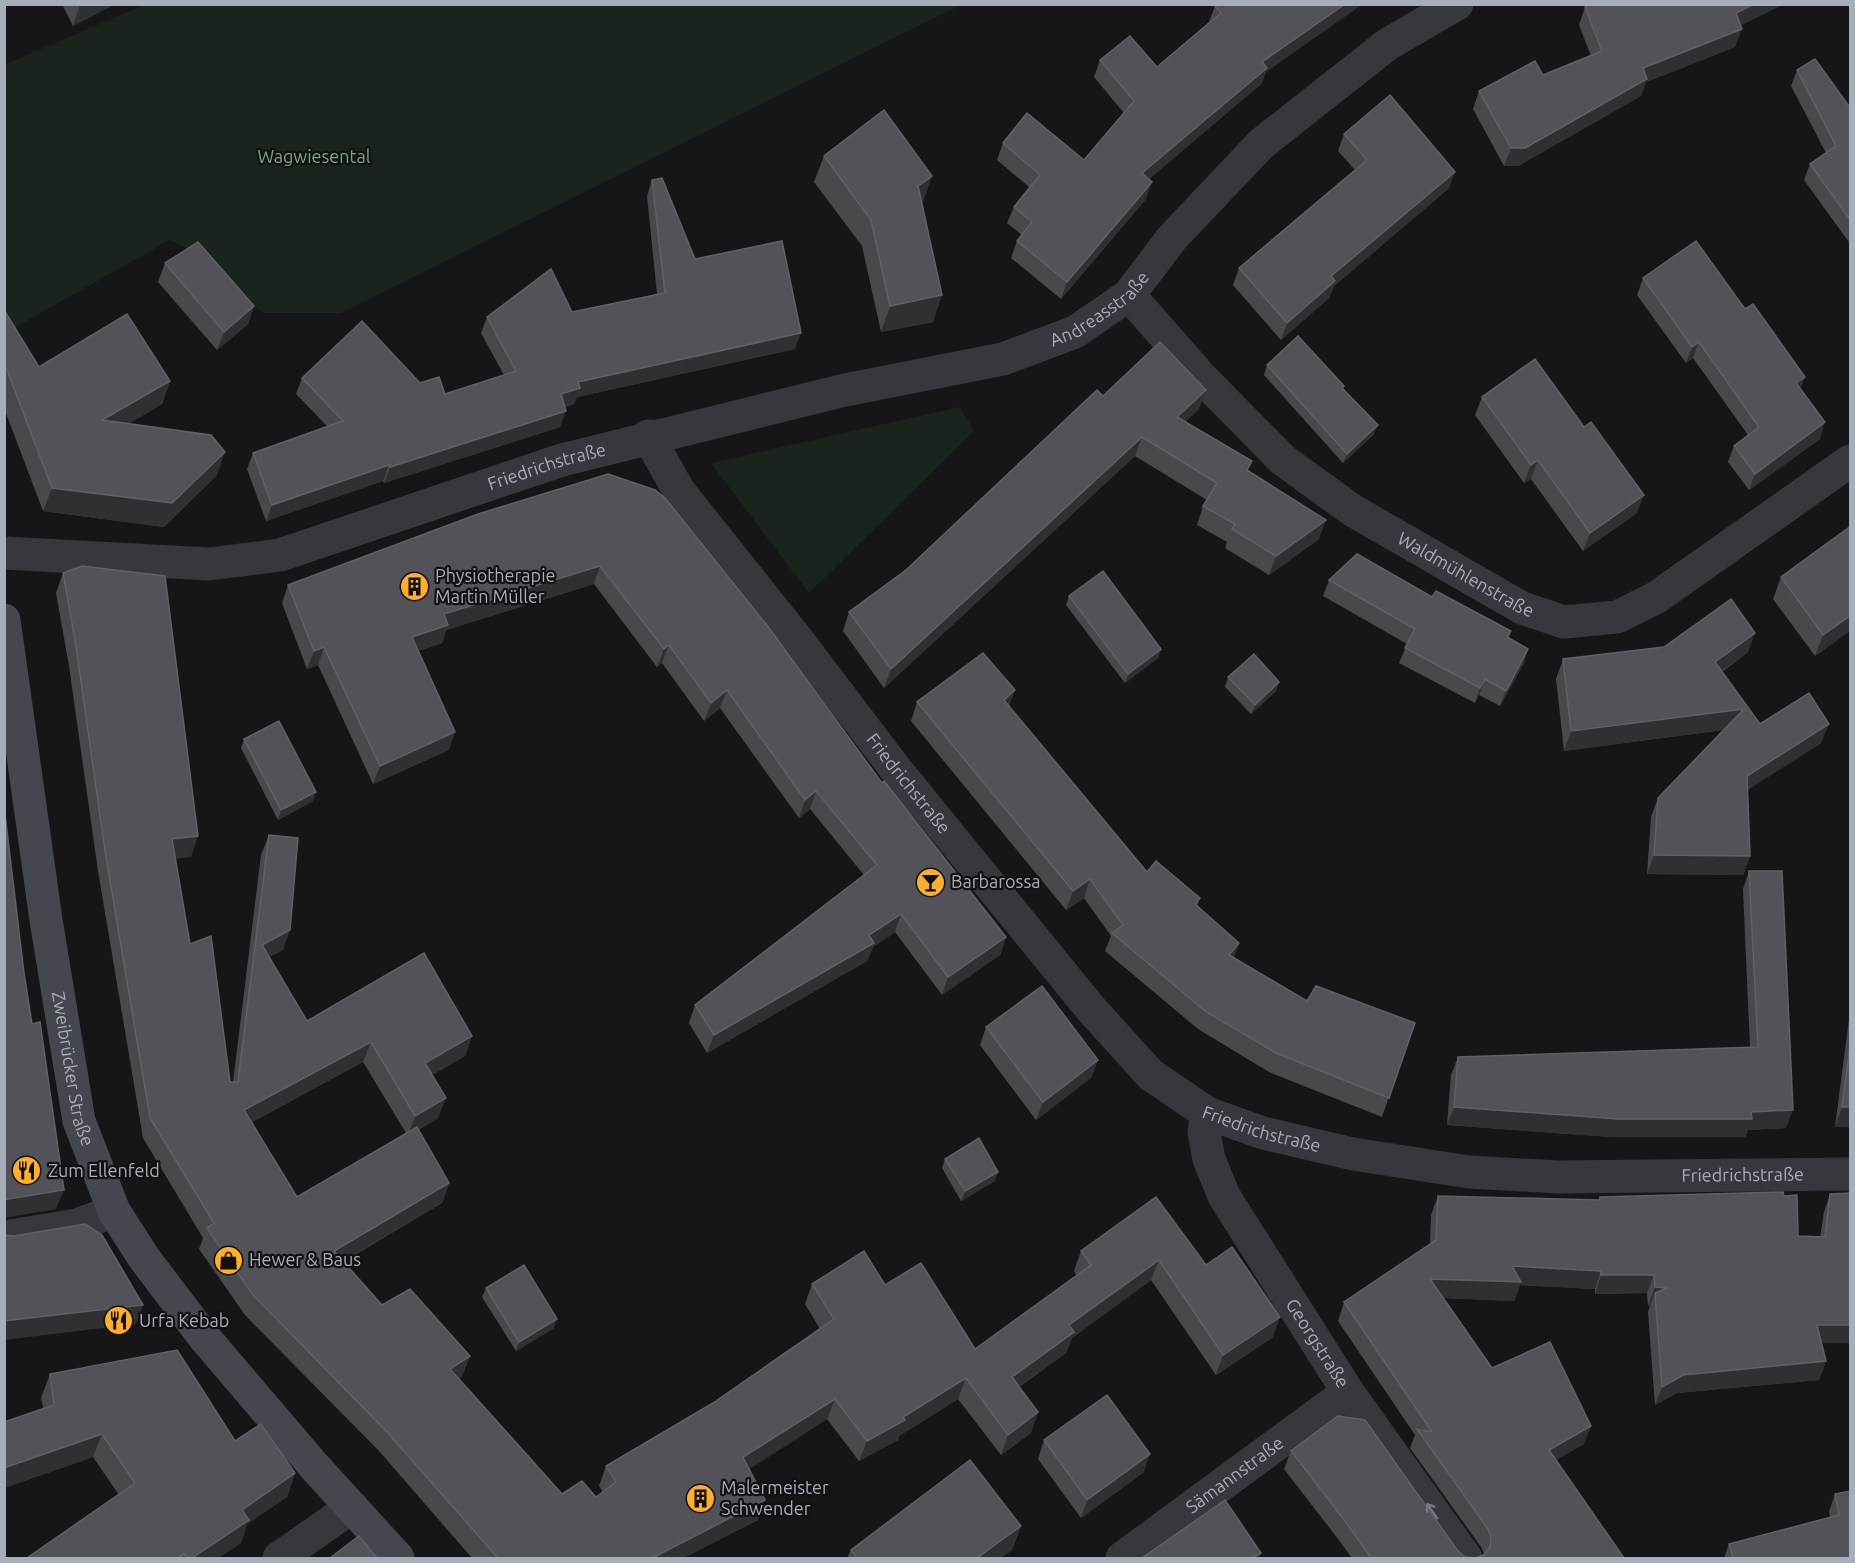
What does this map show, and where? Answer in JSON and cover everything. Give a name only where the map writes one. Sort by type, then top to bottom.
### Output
[{"type":"street","name":"Andreasstraße","points":[[648,436],[845,390],[1003,359],[1075,332],[1129,295],[1172,238],[1261,144],[1388,44],[1457,4]]},
{"type":"street","name":"Waldmühlenstraße","points":[[1129,295],[1201,377],[1283,460],[1352,510],[1522,608],[1564,622],[1617,617],[1657,597],[1851,461]]},
{"type":"street","name":"Friedrichstraße","points":[[4,553],[209,564],[280,555],[562,460],[648,436],[679,491],[797,639],[894,766],[1083,1000],[1151,1075],[1207,1113],[1263,1133],[1342,1152],[1469,1172],[1558,1177],[1851,1174]]},
{"type":"street","name":"Zweibrücker Straße","points":[[4,620],[46,920],[80,1121],[114,1211],[144,1258],[204,1337],[398,1558]]},
{"type":"street","name":"Georgstraße","points":[[1207,1113],[1204,1132],[1209,1159],[1224,1196],[1348,1392],[1466,1558]]},
{"type":"street","points":[[4,1237],[77,1225],[114,1211]]},
{"type":"street","name":"Sämannstraße","points":[[1122,1558],[1348,1392]]},
{"type":"street","points":[[279,1558],[352,1507]]},
{"type":"green space","name":"Wagwiesental","points":[[144,5],[961,5],[341,313],[263,313],[189,250],[170,240],[5,333],[4,65]]},
{"type":"green space","points":[[960,407],[974,431],[809,593],[711,463]]},
{"type":"building","points":[[1218,4],[1345,4],[1262,62],[1267,68],[1142,173],[1152,182],[1067,282],[1017,241],[1032,222],[1014,207],[1040,175],[1003,143],[1027,113],[1084,160],[1134,101],[1100,60],[1130,36],[1157,67],[1221,13],[1215,6]]},
{"type":"building","points":[[1592,4],[1754,4],[1736,13],[1742,29],[1643,68],[1647,79],[1525,148],[1511,148],[1479,91],[1535,61],[1543,75],[1602,51],[1585,7]]},
{"type":"building","points":[[1815,59],[1851,109],[1851,221],[1810,164],[1836,146],[1797,70]]},
{"type":"building","points":[[1390,95],[1455,172],[1331,276],[1335,281],[1287,323],[1239,268],[1367,160],[1344,134]]},
{"type":"building","points":[[884,110],[932,176],[918,186],[942,295],[890,306],[871,220],[824,156]]},
{"type":"building","points":[[662,178],[695,259],[782,241],[801,333],[578,382],[580,388],[561,394],[566,411],[390,467],[389,465],[272,505],[253,453],[343,421],[302,378],[362,321],[420,383],[439,377],[445,394],[516,371],[487,317],[551,269],[572,312],[665,293],[652,180]]},
{"type":"building","points":[[1696,241],[1745,309],[1753,304],[1805,377],[1796,383],[1825,422],[1755,474],[1734,446],[1759,427],[1699,342],[1692,347],[1643,278]]},
{"type":"building","points":[[198,242],[254,306],[224,332],[165,263]]},
{"type":"building","points":[[4,310],[39,367],[127,314],[170,381],[102,420],[211,435],[225,452],[172,503],[52,488],[4,362]]},
{"type":"building","points":[[1298,336],[1344,386],[1342,388],[1378,425],[1347,454],[1267,365]]},
{"type":"building","points":[[1160,342],[1206,390],[1177,417],[1252,461],[1247,470],[1326,520],[1276,556],[1232,529],[1235,524],[1203,506],[1217,483],[1142,437],[891,669],[849,612],[906,570],[1097,390],[1103,396]]},
{"type":"building","points":[[1535,359],[1584,427],[1591,422],[1644,495],[1590,533],[1538,460],[1531,465],[1482,397]]},
{"type":"building","points":[[608,474],[655,490],[665,498],[769,628],[882,783],[884,781],[1006,937],[948,977],[901,914],[869,935],[874,943],[714,1035],[695,1005],[877,865],[816,791],[805,800],[727,690],[711,703],[669,645],[664,649],[600,566],[444,614],[448,625],[412,637],[455,732],[380,766],[324,647],[314,651],[288,585],[478,514]]},
{"type":"building","points":[[1851,526],[1851,615],[1823,635],[1781,577]]},
{"type":"building","points":[[1357,554],[1432,597],[1436,591],[1511,631],[1507,637],[1528,649],[1506,691],[1485,679],[1480,688],[1405,648],[1415,629],[1329,580]]},
{"type":"building","points":[[82,566],[165,576],[198,836],[172,839],[190,944],[211,936],[230,1082],[238,1082],[269,835],[298,838],[290,930],[262,945],[307,1021],[424,953],[472,1036],[425,1063],[446,1098],[415,1116],[371,1042],[244,1110],[297,1197],[417,1127],[449,1183],[334,1251],[382,1305],[410,1289],[470,1356],[450,1369],[562,1494],[582,1481],[596,1497],[616,1482],[606,1466],[713,1403],[834,1319],[812,1284],[864,1251],[885,1285],[921,1263],[975,1349],[1091,1265],[1081,1251],[1156,1197],[1206,1265],[1232,1247],[1280,1317],[1223,1355],[1159,1260],[1069,1325],[1074,1332],[1012,1377],[1038,1412],[1008,1435],[966,1378],[903,1417],[905,1420],[867,1441],[835,1399],[743,1457],[765,1500],[653,1558],[498,1558],[386,1431],[253,1295],[207,1228],[214,1223],[150,1118],[105,851],[76,646],[63,573]]},
{"type":"building","points":[[1103,571],[1161,649],[1128,674],[1069,596]]},
{"type":"building","points":[[1731,599],[1755,633],[1715,662],[1760,724],[1809,693],[1829,724],[1747,776],[1750,856],[1654,855],[1658,798],[1744,709],[1571,731],[1563,659],[1664,647]]},
{"type":"building","points":[[983,653],[1015,690],[1004,700],[1147,872],[1156,861],[1200,898],[1195,904],[1239,943],[1229,955],[1307,1001],[1316,986],[1415,1023],[1389,1098],[1276,1053],[1205,1011],[1112,933],[1123,925],[1090,879],[1073,891],[917,702]]},
{"type":"building","points":[[1254,654],[1279,682],[1255,705],[1228,677]]},
{"type":"building","points":[[279,721],[316,792],[281,810],[244,739]]},
{"type":"building","points":[[4,806],[24,973],[32,1024],[40,1022],[64,1190],[4,1200]]},
{"type":"building","points":[[1749,871],[1782,871],[1793,1110],[1751,1112],[1752,1119],[1618,1119],[1454,1107],[1458,1057],[1758,1047]]},
{"type":"building","points":[[1042,986],[1098,1060],[1043,1102],[986,1027]]},
{"type":"building","points":[[1851,1039],[1851,1107],[1842,1107]]},
{"type":"building","points":[[979,1138],[998,1172],[965,1191],[945,1159]]},
{"type":"building","points":[[1783,1192],[1784,1196],[1797,1195],[1798,1236],[1825,1237],[1830,1194],[1851,1193],[1851,1325],[1817,1325],[1826,1361],[1683,1375],[1662,1387],[1655,1293],[1667,1288],[1655,1287],[1654,1275],[1601,1275],[1601,1271],[1512,1266],[1521,1282],[1430,1279],[1492,1368],[1550,1342],[1591,1426],[1549,1450],[1624,1558],[1475,1558],[1484,1555],[1490,1547],[1491,1537],[1488,1529],[1417,1429],[1432,1432],[1344,1302],[1436,1240],[1438,1196],[1600,1200],[1600,1197]]},
{"type":"building","points":[[85,1224],[102,1235],[143,1305],[4,1321],[4,1235],[14,1236]]},
{"type":"building","points":[[524,1265],[557,1319],[519,1342],[486,1288]]},
{"type":"building","points":[[177,1350],[235,1441],[261,1424],[295,1473],[242,1510],[249,1520],[192,1558],[184,1554],[178,1558],[27,1558],[135,1483],[102,1434],[4,1468],[4,1422],[54,1405],[50,1374]]},
{"type":"building","points":[[1107,1395],[1150,1454],[1087,1500],[1044,1440]]},
{"type":"building","points":[[1338,1416],[1365,1420],[1458,1551],[1465,1557],[1475,1558],[1371,1558],[1291,1451]]},
{"type":"building","points":[[970,1460],[1021,1526],[977,1558],[857,1558],[851,1550]]},
{"type":"building","points":[[1851,1491],[1851,1558],[1733,1558],[1729,1544],[1839,1515],[1835,1494]]},
{"type":"building","points":[[1225,1500],[1261,1553],[1253,1558],[1142,1558]]},
{"type":"building","points":[[359,1536],[377,1558],[330,1558]]},
{"type":"place","name":"Physiotherapie Martin Müller","points":[[414,586]]},
{"type":"place","name":"Barbarossa","points":[[930,882]]},
{"type":"place","name":"Zum Ellenfeld","points":[[27,1171]]},
{"type":"place","name":"Hewer & Baus","points":[[228,1260]]},
{"type":"place","name":"Urfa Kebab","points":[[118,1321]]},
{"type":"place","name":"Malermeister Schwender","points":[[700,1498]]}]
